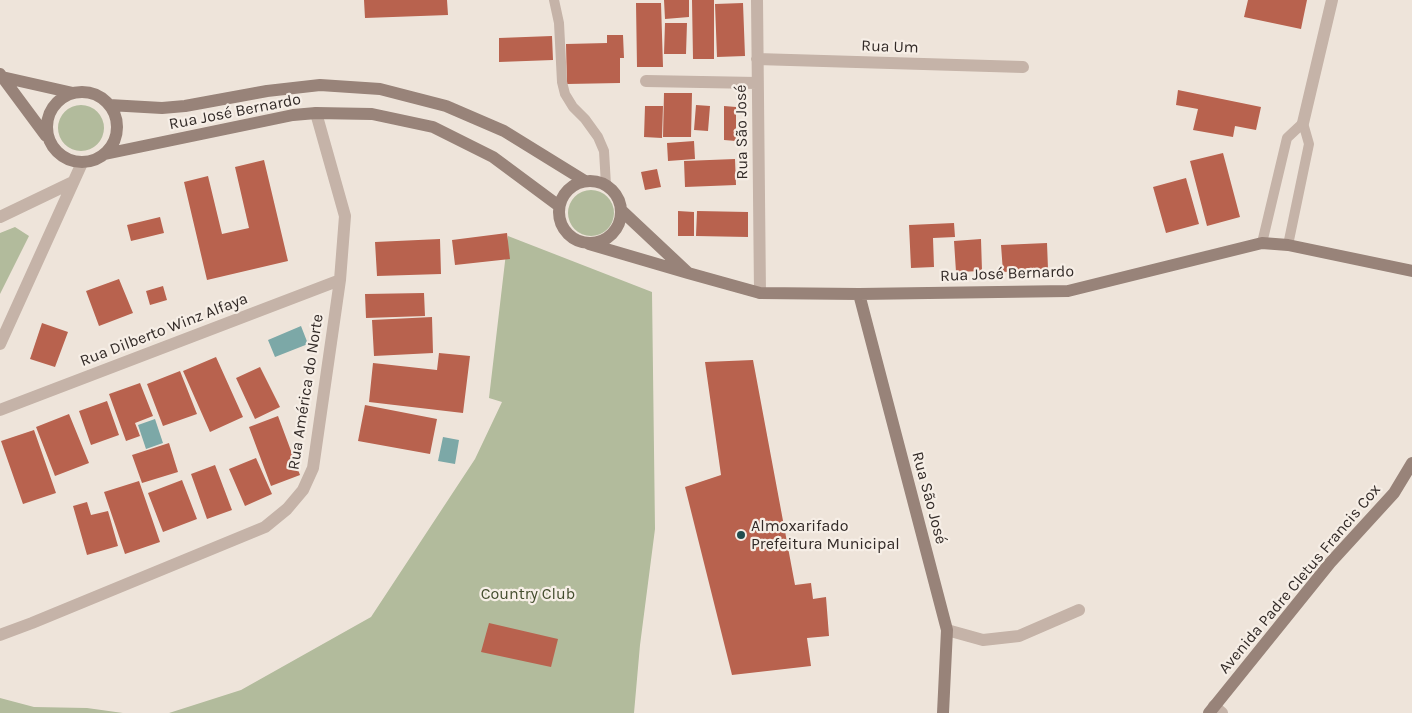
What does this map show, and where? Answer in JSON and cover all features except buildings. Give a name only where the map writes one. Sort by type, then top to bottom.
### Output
[{"type":"street","name":"Rua São José","points":[[757,0],[760,293]]},
{"type":"street","points":[[1303,123],[1332,0]]},
{"type":"street","name":"Rua Um","points":[[757,59],[1023,67]]},
{"type":"street","points":[[1,76],[72,93],[93,93],[102,98],[115,114],[116,136],[112,146],[105,154],[94,161],[82,163],[70,161],[60,156],[52,148],[47,137],[1,76]]},
{"type":"street","points":[[646,81],[757,83]]},
{"type":"street","points":[[109,105],[162,108],[186,106],[267,91],[320,85],[380,89],[446,106],[504,131],[585,181]]},
{"type":"street","points":[[47,137],[48,115],[54,105],[72,93]]},
{"type":"street","name":"Rua José Bernardo","points":[[105,154],[293,116],[316,113],[372,114],[433,127],[493,157],[559,206]]},
{"type":"street","name":"Rua América do Norte","points":[[0,635],[265,527],[287,509],[303,490],[313,468],[340,280],[345,216],[316,113]]},
{"type":"street","points":[[0,344],[82,163]]},
{"type":"street","points":[[585,181],[596,181],[606,185],[614,191],[620,200],[621,221],[616,230],[609,238],[589,244],[569,236],[562,227],[559,216],[559,206],[562,197],[576,184],[585,181]]},
{"type":"street","points":[[0,217],[73,182]]},
{"type":"street","name":"Rua José Bernardo","points":[[622,211],[688,274]]},
{"type":"street","name":"Rua José Bernardo","points":[[589,244],[688,274],[760,293],[859,294],[1068,291],[1262,243],[1288,246],[1412,271]]},
{"type":"street","name":"Rua Dilberto Winz Alfaya","points":[[0,410],[340,280]]},
{"type":"street","name":"Rua São José","points":[[859,294],[947,630],[943,713]]},
{"type":"street","name":"Avenida Padre Cletus Francis Cox","points":[[1215,711],[1330,563],[1394,493],[1412,463]]},
{"type":"street","points":[[947,630],[983,640],[1019,636],[1079,610]]},
{"type":"lane","points":[[554,0],[559,23],[562,82],[565,94],[598,137],[604,151],[606,185]]},
{"type":"lane","points":[[1262,243],[1287,138],[1303,123],[1309,144],[1288,246]]},
{"type":"green space","points":[[77,105],[85,105],[94,109],[100,115],[104,128],[100,141],[94,147],[85,151],[77,151],[68,147],[62,141],[58,132],[58,124],[62,115],[68,109]]},
{"type":"green space","points":[[587,190],[595,190],[604,194],[610,200],[614,213],[610,226],[604,232],[595,236],[587,236],[578,232],[572,226],[568,217],[568,209],[572,200],[578,194]]},
{"type":"green space","points":[[15,227],[29,236],[0,294],[0,233]]},
{"type":"green space","name":"Country Club","points":[[508,236],[652,292],[655,529],[640,645],[634,713],[169,713],[241,690],[371,617],[475,459],[502,402],[489,398]]},
{"type":"green space","points":[[0,698],[34,707],[87,708],[123,713],[0,713]]},
{"type":"water","points":[[301,326],[308,344],[275,357],[268,340]]},
{"type":"water","points":[[155,419],[163,443],[146,449],[138,425]]},
{"type":"water","points":[[443,437],[459,440],[455,464],[438,461]]},
{"type":"place","name":"Almoxarifado Prefeitura Municipal","points":[[741,535]]}]
